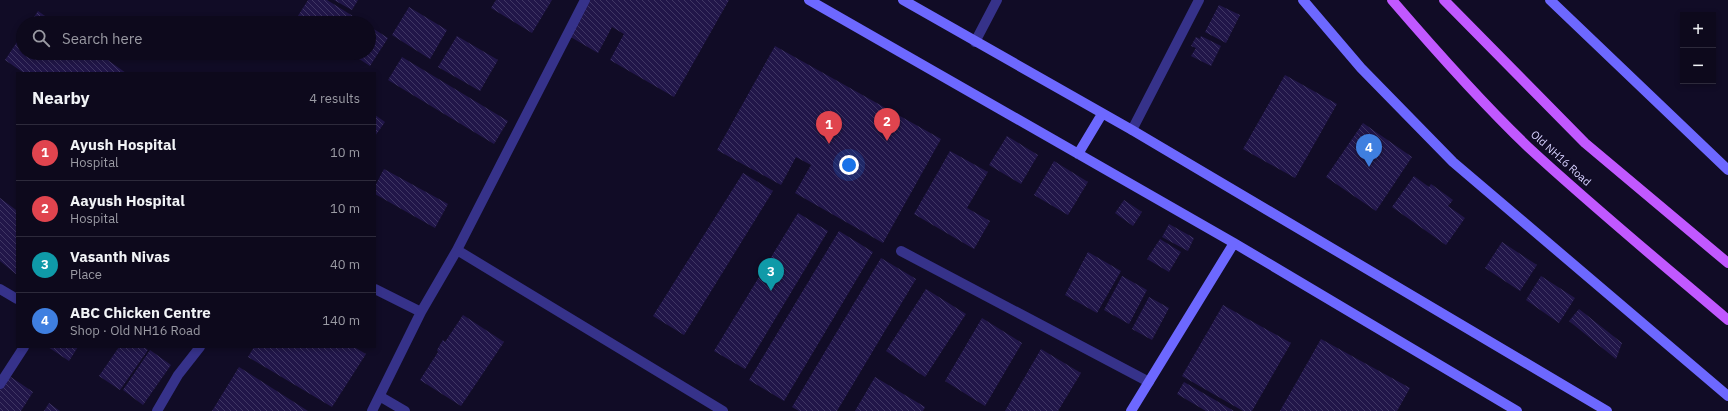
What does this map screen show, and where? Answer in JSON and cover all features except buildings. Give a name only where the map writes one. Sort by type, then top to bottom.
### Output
[{"type":"main road","name":"Old NH16 Road","points":[[1392,0],[1445,61],[1528,146],[1649,253],[1728,320]]},
{"type":"main road","points":[[1444,0],[1586,143],[1728,263]]},
{"type":"street","points":[[372,411],[381,397],[421,312],[458,250],[585,0]]},
{"type":"street","points":[[809,0],[1234,243],[1517,411]]},
{"type":"street","points":[[903,0],[1132,130],[1607,411]]},
{"type":"street","points":[[975,42],[996,0]]},
{"type":"street","points":[[1132,130],[1198,0]]},
{"type":"street","points":[[1303,0],[1361,68],[1453,162],[1728,396]]},
{"type":"street","points":[[1550,0],[1728,170]]},
{"type":"street","points":[[1078,154],[1102,114]]},
{"type":"street","points":[[1131,411],[1234,243]]},
{"type":"street","points":[[458,250],[723,411]]},
{"type":"street","points":[[901,251],[1149,382]]},
{"type":"street","points":[[0,289],[16,298]]},
{"type":"street","points":[[376,290],[421,312]]},
{"type":"street","points":[[0,384],[23,348]]},
{"type":"street","points":[[157,411],[178,375],[199,348]]},
{"type":"street","points":[[381,397],[405,411]]},
{"type":"place","name":"Aayush Hospital","points":[[887,141]]},
{"type":"place","name":"Ayush Hospital","points":[[829,144]]},
{"type":"place","name":"ABC Chicken Centre","points":[[1369,167]]},
{"type":"place","name":"Vasanth Nivas","points":[[771,291]]}]
